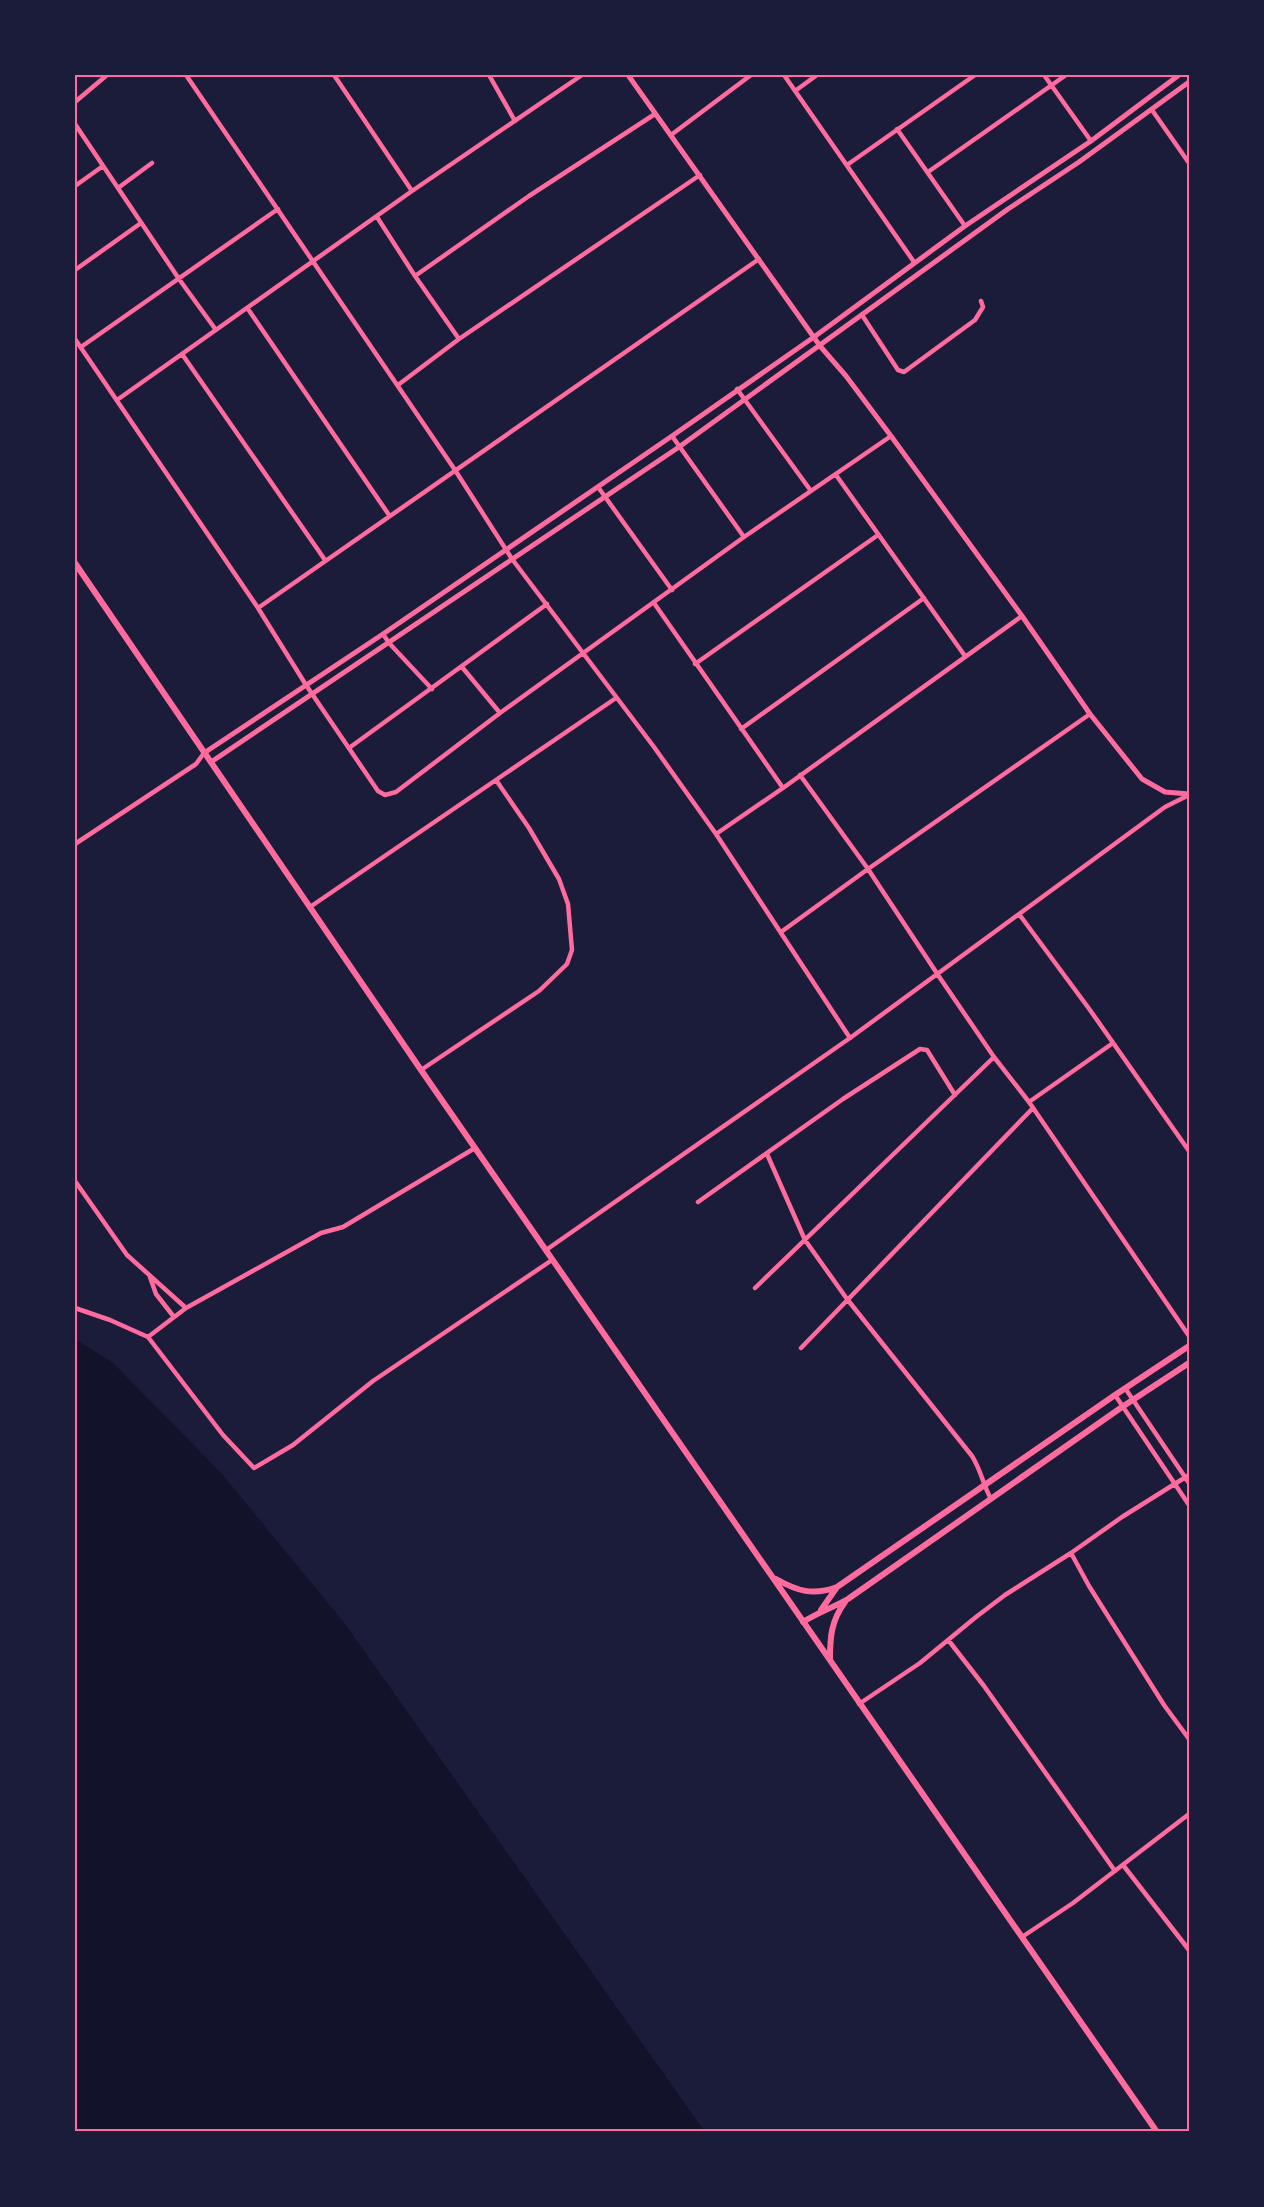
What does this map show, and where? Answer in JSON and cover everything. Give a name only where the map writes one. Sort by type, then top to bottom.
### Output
[{"type":"main road","points":[[75,563],[552,1260],[1157,2132]]},
{"type":"main road","points":[[774,1579],[805,1592],[818,1593],[837,1587],[1125,1388],[1189,1347]]},
{"type":"main road","points":[[803,1622],[821,1610],[836,1606],[848,1599],[1122,1407],[1189,1363]]},
{"type":"main road","points":[[869,1566],[878,1578]]},
{"type":"main road","points":[[821,1610],[837,1587]]},
{"type":"main road","points":[[830,1660],[831,1630],[837,1614],[848,1599]]},
{"type":"street","points":[[75,102],[107,75]]},
{"type":"street","points":[[186,75],[398,385],[505,549],[716,834],[850,1038]]},
{"type":"street","points":[[334,75],[412,191]]},
{"type":"street","points":[[489,75],[515,121]]},
{"type":"street","points":[[117,400],[412,191],[582,75]]},
{"type":"street","points":[[628,75],[820,346],[846,376],[891,436],[1090,714],[1142,779],[1165,792],[1189,794]]},
{"type":"street","points":[[671,135],[751,75]]},
{"type":"street","points":[[784,75],[914,262]]},
{"type":"street","points":[[795,91],[817,75]]},
{"type":"street","points":[[847,165],[975,75]]},
{"type":"street","points":[[1044,75],[1091,141]]},
{"type":"street","points":[[928,171],[1066,75]]},
{"type":"street","points":[[75,844],[196,764],[204,753],[383,634],[672,436],[814,337],[964,226],[1091,141],[1179,75]]},
{"type":"street","points":[[196,764],[211,762],[679,447],[1008,208],[1079,162],[1189,82]]},
{"type":"street","points":[[1152,110],[1189,163]]},
{"type":"street","points":[[415,276],[529,196],[655,114]]},
{"type":"street","points":[[75,124],[178,279],[216,330]]},
{"type":"street","points":[[897,129],[964,226]]},
{"type":"street","points":[[118,188],[152,163]]},
{"type":"street","points":[[75,186],[103,166]]},
{"type":"street","points":[[398,385],[459,339],[700,175]]},
{"type":"street","points":[[81,347],[278,209]]},
{"type":"street","points":[[377,217],[459,339]]},
{"type":"street","points":[[75,270],[141,223]]},
{"type":"street","points":[[258,608],[759,259]]},
{"type":"street","points":[[862,315],[898,370],[904,372],[975,320],[983,307],[981,301]]},
{"type":"street","points":[[248,309],[389,515]]},
{"type":"street","points":[[75,339],[258,608],[312,694],[378,791],[385,795],[390,795],[744,537],[891,436]]},
{"type":"street","points":[[182,354],[325,560]]},
{"type":"street","points":[[737,389],[811,491]]},
{"type":"street","points":[[672,436],[744,537]]},
{"type":"street","points":[[836,475],[965,656]]},
{"type":"street","points":[[598,487],[672,590]]},
{"type":"street","points":[[695,664],[878,535]]},
{"type":"street","points":[[741,729],[924,598]]},
{"type":"street","points":[[654,603],[783,788]]},
{"type":"street","points":[[349,748],[547,604]]},
{"type":"street","points":[[716,834],[1022,616]]},
{"type":"street","points":[[383,634],[432,689]]},
{"type":"street","points":[[462,667],[501,713]]},
{"type":"street","points":[[310,907],[616,698]]},
{"type":"street","points":[[781,932],[868,868],[1090,714]]},
{"type":"street","points":[[800,775],[868,868],[994,1057],[1029,1102],[1189,1336]]},
{"type":"street","points":[[421,1070],[538,992],[567,964],[572,950],[568,904],[559,879],[529,828],[496,780]]},
{"type":"street","points":[[546,1250],[850,1038],[1165,807],[1189,794]]},
{"type":"street","points":[[1019,914],[1189,1151]]},
{"type":"street","points":[[1029,1102],[1113,1043]]},
{"type":"street","points":[[698,1202],[843,1099],[920,1048],[927,1050],[956,1095]]},
{"type":"street","points":[[755,1288],[994,1057]]},
{"type":"street","points":[[801,1348],[1033,1108]]},
{"type":"street","points":[[148,1337],[186,1308],[321,1233],[343,1227],[475,1148]]},
{"type":"street","points":[[766,1154],[805,1240],[847,1299],[972,1456],[981,1472],[984,1487],[991,1500]]},
{"type":"street","points":[[75,1180],[127,1255],[186,1308]]},
{"type":"street","points":[[75,1308],[148,1337],[223,1435],[254,1468],[293,1445],[373,1381],[552,1260]]},
{"type":"street","points":[[150,1277],[156,1294],[174,1317]]},
{"type":"street","points":[[1125,1388],[1187,1476],[1189,1483]]},
{"type":"street","points":[[1115,1395],[1189,1505]]},
{"type":"street","points":[[859,1704],[888,1686],[949,1641],[1005,1595],[1187,1476]]},
{"type":"street","points":[[1071,1553],[1089,1586],[1164,1705],[1189,1739]]},
{"type":"street","points":[[949,1641],[984,1686],[1114,1871]]},
{"type":"street","points":[[1022,1937],[1073,1903],[1189,1814]]},
{"type":"street","points":[[1123,1865],[1189,1950]]},
{"type":"shaded area","points":[[75,1339],[112,1362],[222,1474],[345,1624],[705,2132],[75,2132]]}]
